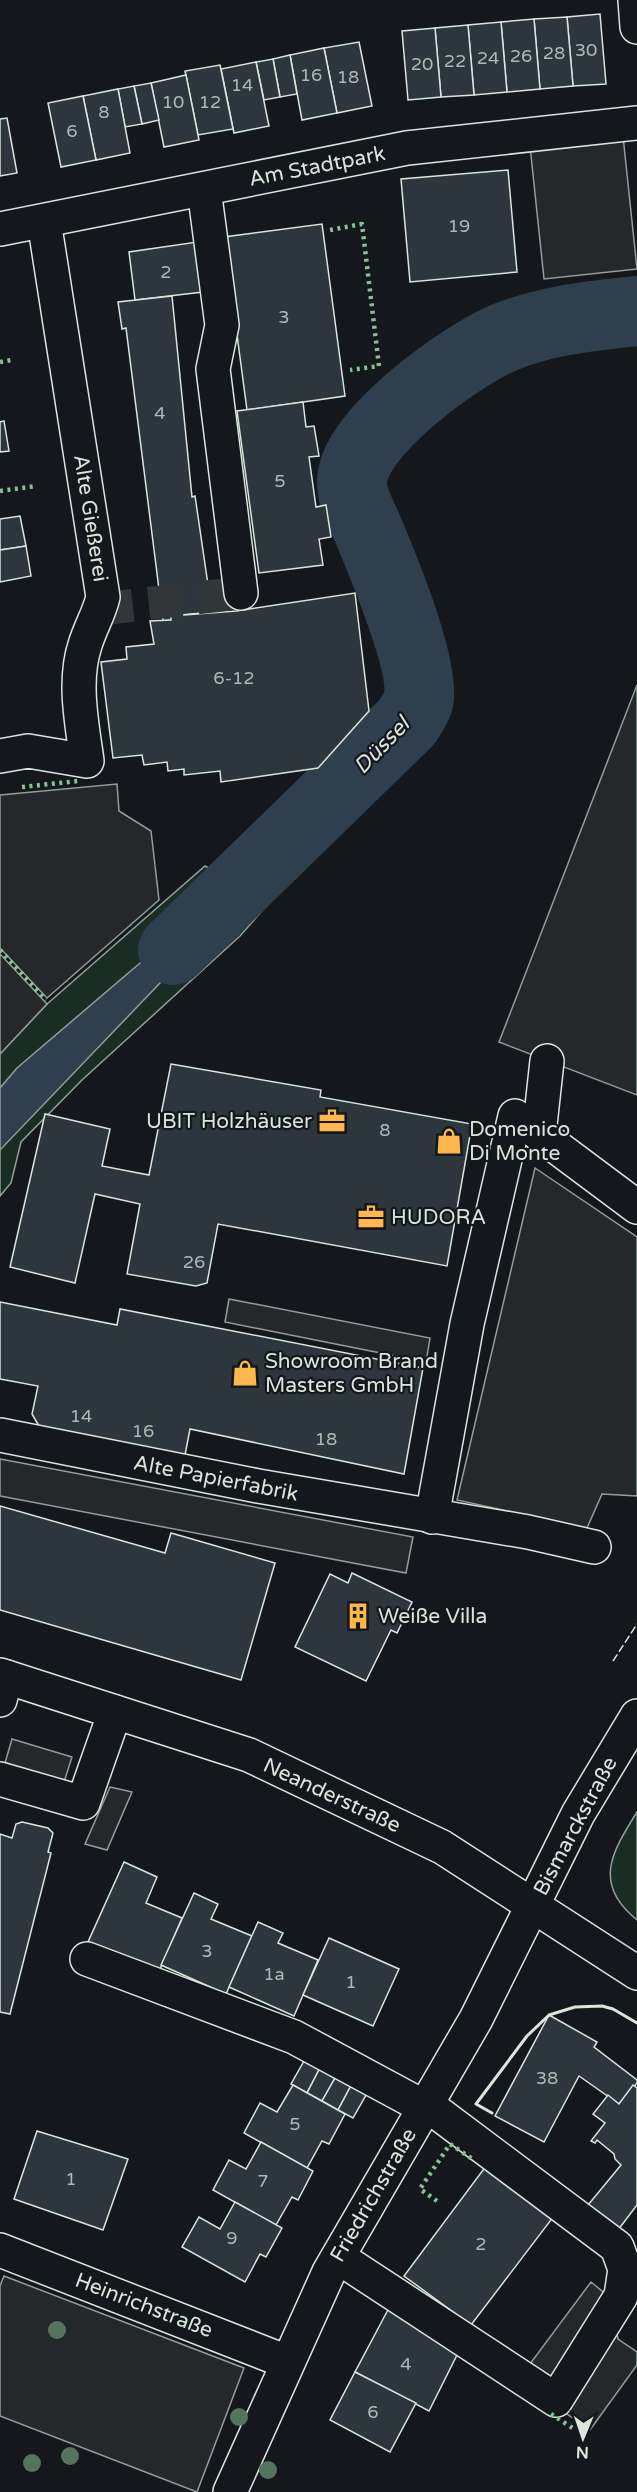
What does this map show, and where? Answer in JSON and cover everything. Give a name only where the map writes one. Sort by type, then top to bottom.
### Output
[{"type":"street","points":[[635,0],[637,27]]},
{"type":"street","name":"Am Stadtpark","points":[[0,229],[407,148],[637,123]]},
{"type":"street","points":[[204,189],[222,325],[213,369],[241,593]]},
{"type":"street","name":"Alte Gießerei","points":[[0,756],[28,751],[87,761],[81,721],[80,673],[84,645],[103,597],[44,220]]},
{"type":"street","points":[[432,1517],[467,1324],[547,1061]]},
{"type":"street","points":[[527,1125],[637,1207]]},
{"type":"street","name":"Alte Papierfabrik","points":[[0,1435],[432,1517],[528,1532],[594,1547]]},
{"type":"street","name":"Neanderstraße","points":[[2,1684],[115,1712],[249,1755],[442,1847],[637,1973]]},
{"type":"street","points":[[0,1779],[83,1803],[115,1712]]},
{"type":"street","name":"Bismarckstraße","points":[[532,1906],[578,1814],[637,1716]]},
{"type":"street","name":"Friedrichstraße","points":[[230,2492],[287,2362],[338,2257],[476,2019],[532,1906]]},
{"type":"street","points":[[87,1959],[294,2037],[425,2105],[616,2247],[625,2269],[621,2296],[556,2400],[338,2257]]},
{"type":"street","name":"Heinrichstraße","points":[[0,2250],[287,2362]]},
{"type":"green space","points":[[205,866],[269,903],[240,936],[82,1080],[21,1142],[11,1183],[0,1196],[0,1054],[47,1004]]},
{"type":"green space","points":[[637,1812],[637,1920],[623,1907],[614,1894],[611,1868],[620,1841]]},
{"type":"shaded area","points":[[623,136],[637,269],[544,279],[530,146]]},
{"type":"shaded area","points":[[637,685],[637,1095],[499,1042]]},
{"type":"shaded area","points":[[117,784],[119,811],[151,831],[159,900],[47,998],[0,948],[0,795]]},
{"type":"shaded area","points":[[0,954],[47,1004],[0,1054]]},
{"type":"shaded area","points":[[535,1168],[637,1237],[637,1496],[602,1494],[587,1528],[457,1500]]},
{"type":"shaded area","points":[[229,1299],[430,1338],[426,1362],[225,1322]]},
{"type":"shaded area","points":[[0,1459],[413,1537],[406,1573],[0,1496]]},
{"type":"shaded area","points":[[12,1739],[72,1757],[64,1782],[5,1763]]},
{"type":"shaded area","points":[[110,1787],[132,1792],[107,1850],[85,1844]]},
{"type":"shaded area","points":[[4,2276],[244,2368],[197,2492],[0,2416],[0,2286]]},
{"type":"shaded area","points":[[591,2282],[624,2309],[616,2329],[618,2339],[637,2352],[637,2365],[590,2430],[518,2380]]},
{"type":"water","points":[[231,872],[251,888],[0,1150],[0,1088],[17,1068],[140,963]]},
{"type":"building","points":[[600,14],[606,84],[573,86],[567,17]]},
{"type":"building","points":[[567,17],[573,86],[540,89],[534,19]]},
{"type":"building","points":[[534,19],[540,89],[507,92],[501,22]]},
{"type":"building","points":[[501,22],[507,92],[474,95],[468,25]]},
{"type":"building","points":[[468,25],[474,95],[441,97],[435,28]]},
{"type":"building","points":[[435,28],[441,97],[408,100],[402,31]]},
{"type":"building","points":[[359,42],[372,106],[337,113],[324,48]]},
{"type":"building","points":[[324,48],[337,113],[302,120],[290,55]]},
{"type":"building","points":[[290,55],[297,94],[280,97],[273,59]]},
{"type":"building","points":[[273,59],[280,97],[264,100],[256,62]]},
{"type":"building","points":[[256,62],[269,126],[234,133],[221,69]]},
{"type":"building","points":[[220,65],[233,129],[198,135],[185,71]]},
{"type":"building","points":[[186,75],[199,140],[164,147],[151,83]]},
{"type":"building","points":[[151,83],[159,120],[142,124],[134,86]]},
{"type":"building","points":[[134,86],[142,124],[125,127],[118,89]]},
{"type":"building","points":[[118,89],[130,153],[96,160],[83,96]]},
{"type":"building","points":[[83,96],[96,160],[61,167],[48,103]]},
{"type":"building","points":[[7,118],[17,173],[0,176],[0,119]]},
{"type":"building","points":[[508,170],[517,272],[410,282],[401,179]]},
{"type":"building","points":[[322,224],[345,396],[247,410],[224,237]]},
{"type":"building","points":[[197,242],[203,292],[135,300],[129,252]]},
{"type":"building","points":[[172,296],[192,497],[195,496],[212,612],[171,616],[171,620],[163,621],[126,328],[122,329],[118,302]]},
{"type":"building","points":[[303,402],[306,427],[314,426],[319,456],[309,457],[316,507],[326,505],[331,537],[319,539],[323,565],[259,573],[237,411]]},
{"type":"building","points":[[4,421],[9,451],[0,452],[0,422]]},
{"type":"building","points":[[20,516],[26,546],[0,550],[0,519]]},
{"type":"building","points":[[26,546],[31,576],[0,582],[0,550]]},
{"type":"building","points":[[355,593],[369,711],[318,768],[221,782],[220,771],[184,775],[184,769],[168,771],[167,762],[144,765],[142,755],[113,758],[101,662],[127,659],[126,647],[154,644],[150,621],[171,620],[171,616],[236,611]]},
{"type":"building","points":[[171,1064],[321,1090],[320,1097],[472,1124],[447,1266],[218,1224],[207,1283],[196,1286],[127,1274],[140,1204],[95,1194],[75,1283],[10,1267],[45,1114],[110,1129],[102,1166],[149,1175]]},
{"type":"building","points":[[0,1302],[117,1325],[120,1309],[423,1368],[404,1474],[190,1429],[185,1455],[39,1426],[32,1414],[38,1386],[0,1379]]},
{"type":"building","points":[[0,1506],[165,1553],[171,1533],[275,1563],[241,1680],[0,1610]]},
{"type":"building","name":"Weiße Villa","points":[[352,1573],[412,1602],[397,1633],[391,1630],[366,1681],[295,1647],[330,1574],[348,1583]]},
{"type":"building","points":[[22,1822],[48,1828],[53,1833],[48,1852],[51,1853],[10,2014],[0,2012],[0,1834],[12,1838],[16,1824]]},
{"type":"building","points":[[124,1862],[157,1877],[146,1903],[182,1918],[158,1974],[88,1942]]},
{"type":"building","points":[[194,1893],[218,1904],[211,1919],[252,1936],[226,1994],[161,1965]]},
{"type":"building","points":[[258,1922],[283,1933],[278,1943],[318,1960],[294,2016],[229,1987]]},
{"type":"building","points":[[329,1938],[399,1969],[373,2026],[303,1995]]},
{"type":"building","points":[[549,2015],[597,2042],[594,2047],[637,2080],[637,2083],[619,2104],[579,2076],[544,2142],[495,2116]]},
{"type":"building","points":[[308,2054],[323,2062],[307,2093],[291,2084]]},
{"type":"building","points":[[323,2062],[339,2071],[322,2101],[307,2093]]},
{"type":"building","points":[[339,2071],[354,2080],[338,2110],[322,2101]]},
{"type":"building","points":[[354,2080],[370,2088],[353,2118],[338,2110]]},
{"type":"building","points":[[293,2085],[345,2114],[329,2144],[322,2141],[307,2168],[244,2133],[260,2103],[277,2112]]},
{"type":"building","points":[[633,2085],[637,2088],[637,2205],[615,2234],[583,2211],[621,2165],[615,2159],[614,2154],[597,2140],[595,2143],[591,2141],[605,2123],[593,2114],[608,2095],[619,2104]]},
{"type":"building","points":[[37,2131],[128,2159],[103,2230],[14,2199]]},
{"type":"building","points":[[261,2142],[313,2171],[298,2200],[292,2197],[276,2225],[213,2190],[229,2160],[246,2169]]},
{"type":"building","points":[[489,2162],[557,2212],[471,2325],[404,2276]]},
{"type":"building","points":[[235,2202],[282,2228],[266,2257],[260,2254],[245,2282],[182,2247],[199,2217],[220,2229]]},
{"type":"building","points":[[390,2306],[457,2355],[429,2411],[355,2372]]},
{"type":"building","points":[[355,2372],[416,2403],[390,2452],[330,2420]]},
{"type":"waterway","name":"Düssel","points":[[173,950],[407,722],[417,704],[419,682],[409,639],[384,568],[355,501],[352,487],[357,462],[371,441],[390,419],[437,378],[503,338],[552,323],[637,311]]},
{"type":"tunnel","points":[[100,609],[241,593]]},
{"type":"hedge","points":[[330,230],[362,224],[379,366],[350,370]]},
{"type":"hedge","points":[[0,362],[12,360]]},
{"type":"hedge","points":[[0,491],[36,486]]},
{"type":"hedge","points":[[22,787],[78,781]]},
{"type":"hedge","points":[[0,950],[46,1000]]},
{"type":"hedge","points":[[437,2201],[420,2189],[450,2144],[474,2160]]},
{"type":"hedge","points":[[551,2414],[574,2429]]},
{"type":"fence","points":[[613,1661],[637,1624]]},
{"type":"wall","points":[[492,2113],[476,2104],[527,2036],[549,2015],[575,2007],[602,2006],[613,2009],[637,2023]]},
{"type":"place","name":"UBIT Holzhäuser","points":[[332,1121]]},
{"type":"place","name":"Domenico Di Monte","points":[[449,1141]]},
{"type":"place","name":"HUDORA","points":[[371,1217]]},
{"type":"place","name":"Showroom Brand Masters GmbH","points":[[245,1373]]},
{"type":"place","name":"Weiße Villa","points":[[358,1616]]}]
